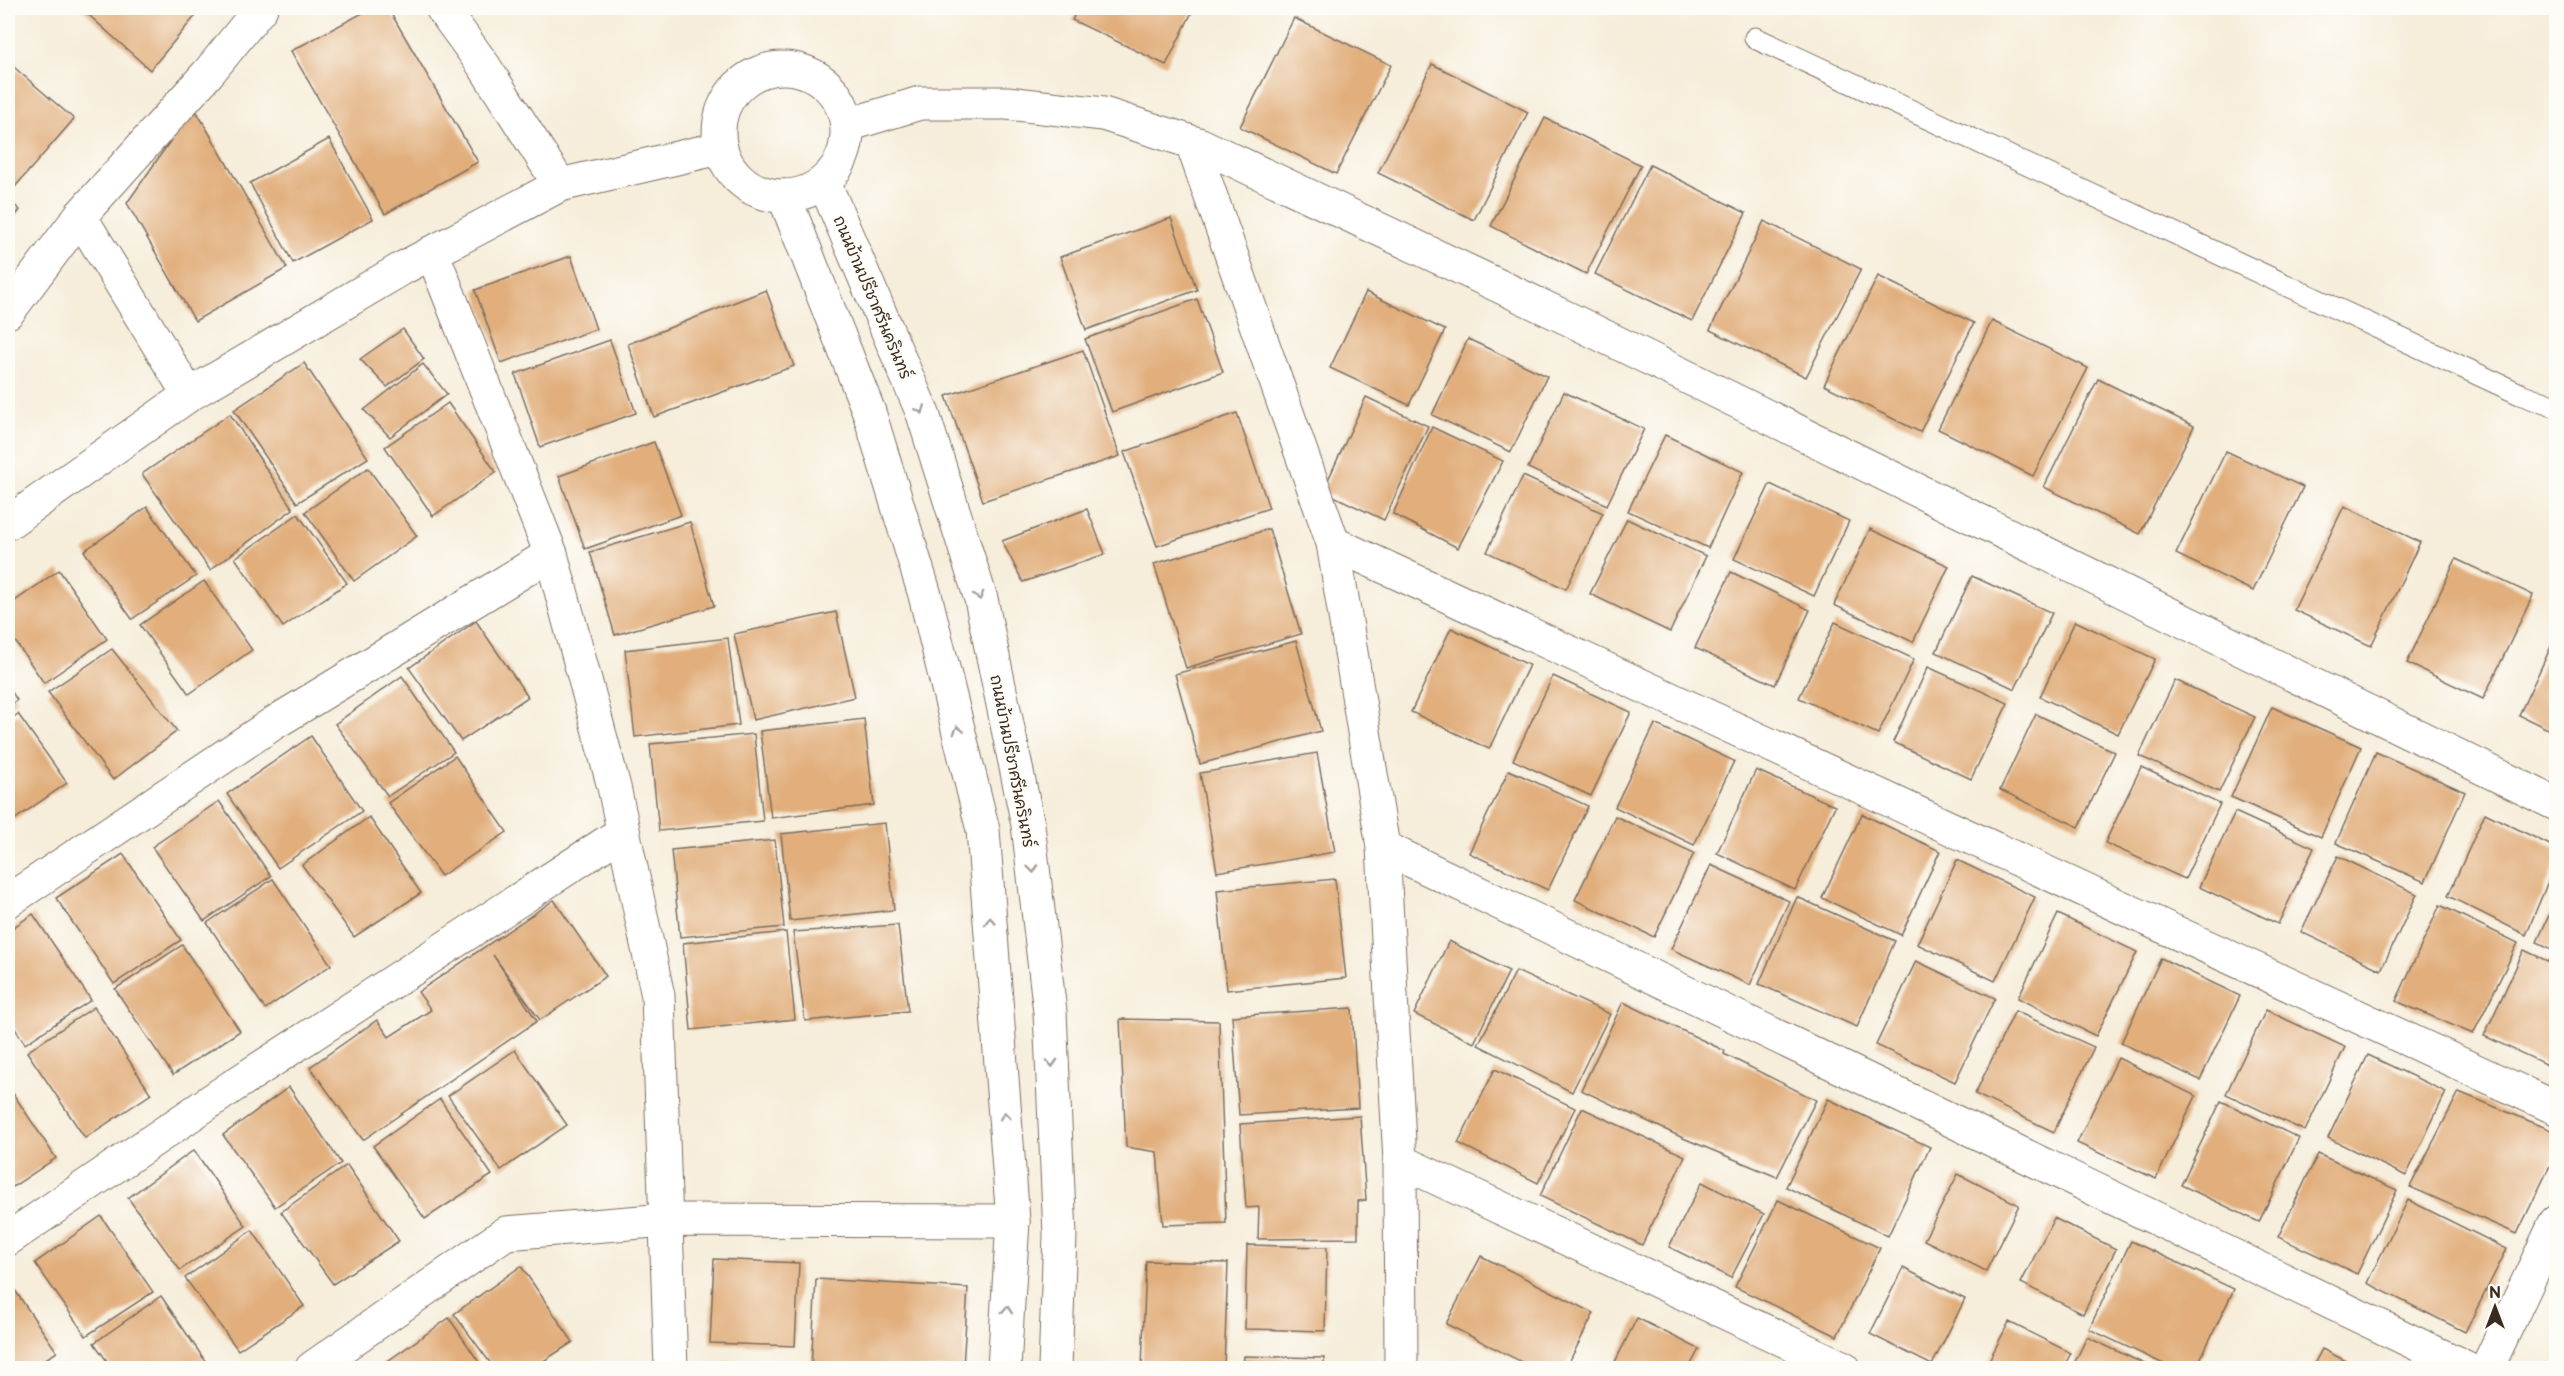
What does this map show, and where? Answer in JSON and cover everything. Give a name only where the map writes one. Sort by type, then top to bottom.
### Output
[{"type":"street","points":[[8,312],[80,216],[209,72],[261,8]]},
{"type":"street","points":[[442,8],[484,66],[560,185]]},
{"type":"street","points":[[773,68],[794,68],[814,75],[831,88],[842,105],[848,126],[846,147],[838,166],[824,182],[806,192],[784,196],[763,193],[744,183],[729,168],[720,148],[718,126],[724,105],[736,88],[753,74],[773,68]]},
{"type":"street","points":[[848,126],[920,103],[1007,103],[1103,114],[1192,143],[1569,319],[2556,804]]},
{"type":"street","points":[[1192,143],[1334,543],[1383,847],[1400,1161],[1401,1368]]},
{"type":"street","points":[[8,523],[189,395],[432,252],[560,185],[720,148]]},
{"type":"street","name":"ถนนบ้านปรีชาศรีนครินทร์","points":[[824,182],[930,435],[981,598],[1028,825],[1050,1024],[1060,1235],[1055,1368]]},
{"type":"street","points":[[784,196],[869,412],[925,595],[983,830],[1013,1221],[1004,1368]]},
{"type":"street","points":[[80,216],[189,395]]},
{"type":"street","points":[[432,252],[551,554],[614,788],[658,996],[671,1368]]},
{"type":"street","points":[[1334,543],[2556,1108]]},
{"type":"street","points":[[8,901],[274,723],[551,554]]},
{"type":"street","points":[[8,1239],[236,1084],[623,832]]},
{"type":"street","points":[[1383,847],[2467,1368]]},
{"type":"street","points":[[1400,1161],[1844,1368]]},
{"type":"street","points":[[312,1368],[506,1233],[666,1220],[1013,1221]]},
{"type":"street","points":[[2487,1368],[2556,1222]]},
{"type":"lane","points":[[1755,38],[2520,394],[2556,407]]},
{"type":"building","points":[[81,8],[202,8],[150,70]]},
{"type":"building","points":[[372,8],[388,8],[478,162],[385,214],[291,51]]},
{"type":"building","points":[[1078,8],[1194,8],[1166,65],[1072,20]]},
{"type":"building","points":[[1294,18],[1391,65],[1336,174],[1240,127]]},
{"type":"building","points":[[8,62],[74,119],[14,188],[8,182]]},
{"type":"building","points":[[1432,64],[1528,112],[1474,220],[1378,173]]},
{"type":"building","points":[[194,107],[287,268],[195,321],[127,203]]},
{"type":"building","points":[[1545,118],[1641,165],[1586,274],[1491,226]]},
{"type":"building","points":[[329,139],[373,219],[293,263],[250,183]]},
{"type":"building","points":[[1650,165],[1746,213],[1692,321],[1595,274]]},
{"type":"building","points":[[8,199],[20,210],[8,225]]},
{"type":"building","points":[[1171,218],[1197,290],[1086,330],[1060,257]]},
{"type":"building","points":[[1764,221],[1861,269],[1806,377],[1710,330]]},
{"type":"building","points":[[571,256],[596,329],[501,363],[475,290]]},
{"type":"building","points":[[1878,276],[1974,323],[1920,432],[1824,385]]},
{"type":"building","points":[[766,290],[794,366],[654,417],[628,344]]},
{"type":"building","points":[[1366,292],[1445,330],[1409,405],[1330,368]]},
{"type":"building","points":[[1197,299],[1223,372],[1112,412],[1085,339]]},
{"type":"building","points":[[1992,321],[2088,368],[2033,476],[1938,429]]},
{"type":"building","points":[[403,329],[424,359],[387,387],[360,359]]},
{"type":"building","points":[[1468,339],[1547,376],[1511,452],[1432,415]]},
{"type":"building","points":[[610,340],[636,413],[540,447],[515,374]]},
{"type":"building","points":[[1083,350],[1120,456],[983,501],[946,396]]},
{"type":"building","points":[[304,363],[368,458],[297,503],[234,410]]},
{"type":"building","points":[[423,364],[447,394],[390,437],[364,410]]},
{"type":"building","points":[[2098,379],[2194,426],[2140,534],[2044,487]]},
{"type":"building","points":[[1564,392],[1644,429],[1607,505],[1528,468]]},
{"type":"building","points":[[1366,397],[1428,426],[1384,520],[1323,491]]},
{"type":"building","points":[[448,403],[496,472],[433,516],[385,447]]},
{"type":"building","points":[[1237,413],[1269,508],[1157,546],[1124,452]]},
{"type":"building","points":[[230,414],[293,509],[210,570],[142,474]]},
{"type":"building","points":[[1432,427],[1503,461],[1458,548],[1393,514]]},
{"type":"building","points":[[1665,435],[1743,472],[1708,548],[1628,511]]},
{"type":"building","points":[[654,442],[681,515],[585,549],[559,476]]},
{"type":"building","points":[[2226,451],[2303,487],[2253,591],[2176,554]]},
{"type":"building","points":[[368,468],[417,536],[354,581],[305,512]]},
{"type":"building","points":[[1523,476],[1603,513],[1566,589],[1487,552]]},
{"type":"building","points":[[1770,484],[1849,521],[1814,596],[1734,559]]},
{"type":"building","points":[[2344,506],[2420,542],[2371,646],[2294,610]]},
{"type":"building","points":[[147,507],[196,576],[132,619],[84,551]]},
{"type":"building","points":[[1087,509],[1105,554],[1023,582],[1002,541]]},
{"type":"building","points":[[298,514],[347,583],[283,627],[235,558]]},
{"type":"building","points":[[1627,519],[1706,556],[1670,632],[1590,594]]},
{"type":"building","points":[[690,522],[714,606],[615,635],[590,552]]},
{"type":"building","points":[[1269,529],[1301,634],[1186,668],[1154,564]]},
{"type":"building","points":[[1870,529],[1949,566],[1913,642],[1834,605]]},
{"type":"building","points":[[2456,559],[2533,595],[2483,699],[2407,663]]},
{"type":"building","points":[[59,570],[107,639],[44,683],[8,631],[8,606]]},
{"type":"building","points":[[1731,572],[1810,610],[1775,685],[1695,648]]},
{"type":"building","points":[[1972,576],[2052,613],[2015,689],[1936,652]]},
{"type":"building","points":[[204,581],[252,650],[189,694],[140,625]]},
{"type":"building","points":[[836,612],[855,697],[753,720],[734,634]]},
{"type":"building","points":[[476,621],[528,697],[461,741],[409,668]]},
{"type":"building","points":[[2075,621],[2155,659],[2118,734],[2040,697]]},
{"type":"building","points":[[1835,622],[1914,659],[1878,734],[1799,698]]},
{"type":"building","points":[[1451,628],[1529,665],[1489,749],[1411,712]]},
{"type":"building","points":[[2556,636],[2556,733],[2519,715]]},
{"type":"building","points":[[728,638],[739,725],[635,737],[625,650]]},
{"type":"building","points":[[1296,641],[1321,731],[1200,764],[1175,674]]},
{"type":"building","points":[[112,649],[177,731],[113,780],[48,692]]},
{"type":"building","points":[[1928,667],[2008,703],[1971,779],[1893,742]]},
{"type":"building","points":[[402,676],[454,752],[388,796],[335,724]]},
{"type":"building","points":[[1553,676],[1631,712],[1591,796],[1513,760]]},
{"type":"building","points":[[2175,680],[2255,717],[2219,792],[2139,756]]},
{"type":"building","points":[[8,686],[17,700],[8,707]]},
{"type":"building","points":[[2272,707],[2361,747],[2321,837],[2231,797]]},
{"type":"building","points":[[18,714],[67,783],[8,824],[8,721]]},
{"type":"building","points":[[2036,714],[2115,752],[2079,827],[2000,790]]},
{"type":"building","points":[[864,719],[874,805],[771,818],[760,731]]},
{"type":"building","points":[[1655,724],[1734,761],[1694,845],[1615,807]]},
{"type":"building","points":[[754,734],[763,821],[659,831],[650,744]]},
{"type":"building","points":[[311,736],[362,811],[278,868],[227,794]]},
{"type":"building","points":[[2376,752],[2465,792],[2425,882],[2336,843]]},
{"type":"building","points":[[1317,753],[1335,852],[1217,872],[1200,773]]},
{"type":"building","points":[[455,756],[507,832],[441,876],[388,803]]},
{"type":"building","points":[[2141,767],[2220,804],[2185,879],[2105,843]]},
{"type":"building","points":[[1509,770],[1588,806],[1548,890],[1469,853]]},
{"type":"building","points":[[1756,770],[1835,806],[1795,890],[1717,853]]},
{"type":"building","points":[[219,801],[271,876],[204,921],[152,847]]},
{"type":"building","points":[[2235,812],[2314,848],[2278,924],[2199,887]]},
{"type":"building","points":[[2485,813],[2556,848],[2556,862],[2526,935],[2448,896]]},
{"type":"building","points":[[1862,814],[1940,851],[1901,935],[1822,898]]},
{"type":"building","points":[[1615,816],[1694,853],[1654,937],[1575,900]]},
{"type":"building","points":[[369,817],[421,893],[354,937],[302,865]]},
{"type":"building","points":[[885,823],[894,910],[790,921],[781,834]]},
{"type":"building","points":[[775,840],[784,927],[680,937],[671,850]]},
{"type":"building","points":[[123,854],[181,940],[114,984],[56,898]]},
{"type":"building","points":[[2338,856],[2417,894],[2381,970],[2301,932]]},
{"type":"building","points":[[1957,860],[2035,897],[1995,981],[1917,944]]},
{"type":"building","points":[[1711,865],[1789,901],[1750,985],[1671,949]]},
{"type":"building","points":[[273,879],[331,965],[265,1009],[207,923]]},
{"type":"building","points":[[1335,879],[1346,978],[1227,990],[1217,890]]},
{"type":"building","points":[[1797,897],[1895,941],[1857,1027],[1759,984]]},
{"type":"building","points":[[554,900],[606,976],[540,1020],[493,955],[537,1021],[363,1140],[310,1067],[377,1020],[389,1037],[431,1010],[418,992]]},
{"type":"building","points":[[2556,900],[2556,951],[2537,942]]},
{"type":"building","points":[[2440,905],[2518,943],[2473,1034],[2396,1001]]},
{"type":"building","points":[[33,914],[91,1000],[25,1044],[8,1018],[8,931]]},
{"type":"building","points":[[2058,914],[2137,952],[2096,1036],[2018,998]]},
{"type":"building","points":[[898,925],[908,1011],[805,1021],[793,932]]},
{"type":"building","points":[[786,932],[795,1019],[691,1030],[683,943]]},
{"type":"building","points":[[1449,941],[1509,971],[1474,1043],[1414,1014]]},
{"type":"building","points":[[182,945],[240,1031],[173,1075],[115,989]]},
{"type":"building","points":[[2524,950],[2556,965],[2556,1069],[2484,1036]]},
{"type":"building","points":[[2161,958],[2240,996],[2200,1080],[2121,1043]]},
{"type":"building","points":[[1916,961],[1995,998],[1955,1082],[1876,1045]]},
{"type":"building","points":[[1516,971],[1610,1014],[1572,1092],[1478,1045]]},
{"type":"building","points":[[1623,1002],[1725,1051],[1724,1054],[1816,1100],[1777,1177],[1683,1138],[1581,1090]]},
{"type":"building","points":[[94,1007],[151,1094],[85,1138],[27,1052]]},
{"type":"building","points":[[1352,1008],[1358,1108],[1239,1115],[1232,1016]]},
{"type":"building","points":[[2266,1010],[2345,1047],[2305,1131],[2226,1094]]},
{"type":"building","points":[[2015,1011],[2094,1047],[2054,1132],[1975,1094]]},
{"type":"building","points":[[1120,1019],[1219,1021],[1226,1223],[1163,1225],[1157,1152],[1126,1147]]},
{"type":"building","points":[[515,1050],[567,1125],[501,1170],[448,1096]]},
{"type":"building","points":[[2368,1055],[2446,1092],[2406,1176],[2328,1138]]},
{"type":"building","points":[[2118,1058],[2196,1096],[2156,1179],[2077,1143]]},
{"type":"building","points":[[1495,1069],[1575,1108],[1538,1183],[1458,1143]]},
{"type":"building","points":[[8,1086],[56,1158],[8,1190]]},
{"type":"building","points":[[289,1087],[341,1163],[275,1207],[223,1135]]},
{"type":"building","points":[[2459,1092],[2556,1132],[2556,1153],[2517,1234],[2410,1187]]},
{"type":"building","points":[[440,1099],[492,1175],[425,1219],[373,1146]]},
{"type":"building","points":[[1828,1099],[1930,1147],[1888,1236],[1786,1187]]},
{"type":"building","points":[[2221,1101],[2299,1138],[2259,1222],[2181,1185]]},
{"type":"building","points":[[1582,1108],[1685,1156],[1642,1245],[1540,1196]]},
{"type":"building","points":[[1360,1116],[1366,1200],[1358,1201],[1358,1238],[1258,1239],[1259,1207],[1246,1208],[1240,1124]]},
{"type":"building","points":[[194,1150],[246,1226],[180,1270],[128,1198]]},
{"type":"building","points":[[2318,1154],[2397,1190],[2357,1274],[2278,1237]]},
{"type":"building","points":[[347,1165],[399,1241],[333,1284],[281,1212]]},
{"type":"building","points":[[1958,1174],[2019,1205],[1986,1271],[1924,1240]]},
{"type":"building","points":[[1702,1182],[1764,1214],[1731,1278],[1669,1247]]},
{"type":"building","points":[[1778,1200],[1880,1248],[1837,1336],[1735,1287]]},
{"type":"building","points":[[2408,1200],[2507,1249],[2465,1332],[2367,1283]]},
{"type":"building","points":[[101,1216],[153,1292],[86,1336],[35,1263]]},
{"type":"building","points":[[2054,1218],[2116,1249],[2083,1314],[2021,1283]]},
{"type":"building","points":[[252,1230],[304,1306],[238,1350],[185,1278]]},
{"type":"building","points":[[2131,1241],[2234,1289],[2196,1368],[2172,1368],[2089,1329]]},
{"type":"building","points":[[1247,1245],[1327,1247],[1325,1331],[1245,1329]]},
{"type":"building","points":[[1481,1256],[1594,1313],[1566,1368],[1534,1368],[1446,1324]]},
{"type":"building","points":[[714,1259],[799,1263],[795,1346],[710,1343]]},
{"type":"building","points":[[1146,1261],[1228,1263],[1224,1368],[1142,1368]]},
{"type":"building","points":[[521,1266],[573,1342],[533,1368],[494,1368],[454,1314]]},
{"type":"building","points":[[1903,1268],[1965,1299],[1932,1365],[1870,1334]]},
{"type":"building","points":[[816,1279],[968,1288],[963,1368],[811,1368]]},
{"type":"building","points":[[8,1280],[57,1352],[31,1368],[8,1368]]},
{"type":"building","points":[[161,1296],[210,1368],[112,1368],[94,1343]]},
{"type":"building","points":[[449,1318],[483,1368],[384,1368],[382,1365]]},
{"type":"building","points":[[1637,1318],[1699,1349],[1689,1368],[1612,1368]]},
{"type":"building","points":[[2009,1322],[2071,1353],[2063,1368],[1985,1368]]},
{"type":"building","points":[[2087,1337],[2153,1368],[2072,1368]]},
{"type":"building","points":[[2322,1349],[2360,1368],[2312,1368]]},
{"type":"building","points":[[1244,1356],[1324,1358],[1324,1368],[1243,1368]]},
{"type":"building","points":[[724,1362],[768,1367],[768,1368],[724,1368]]}]
